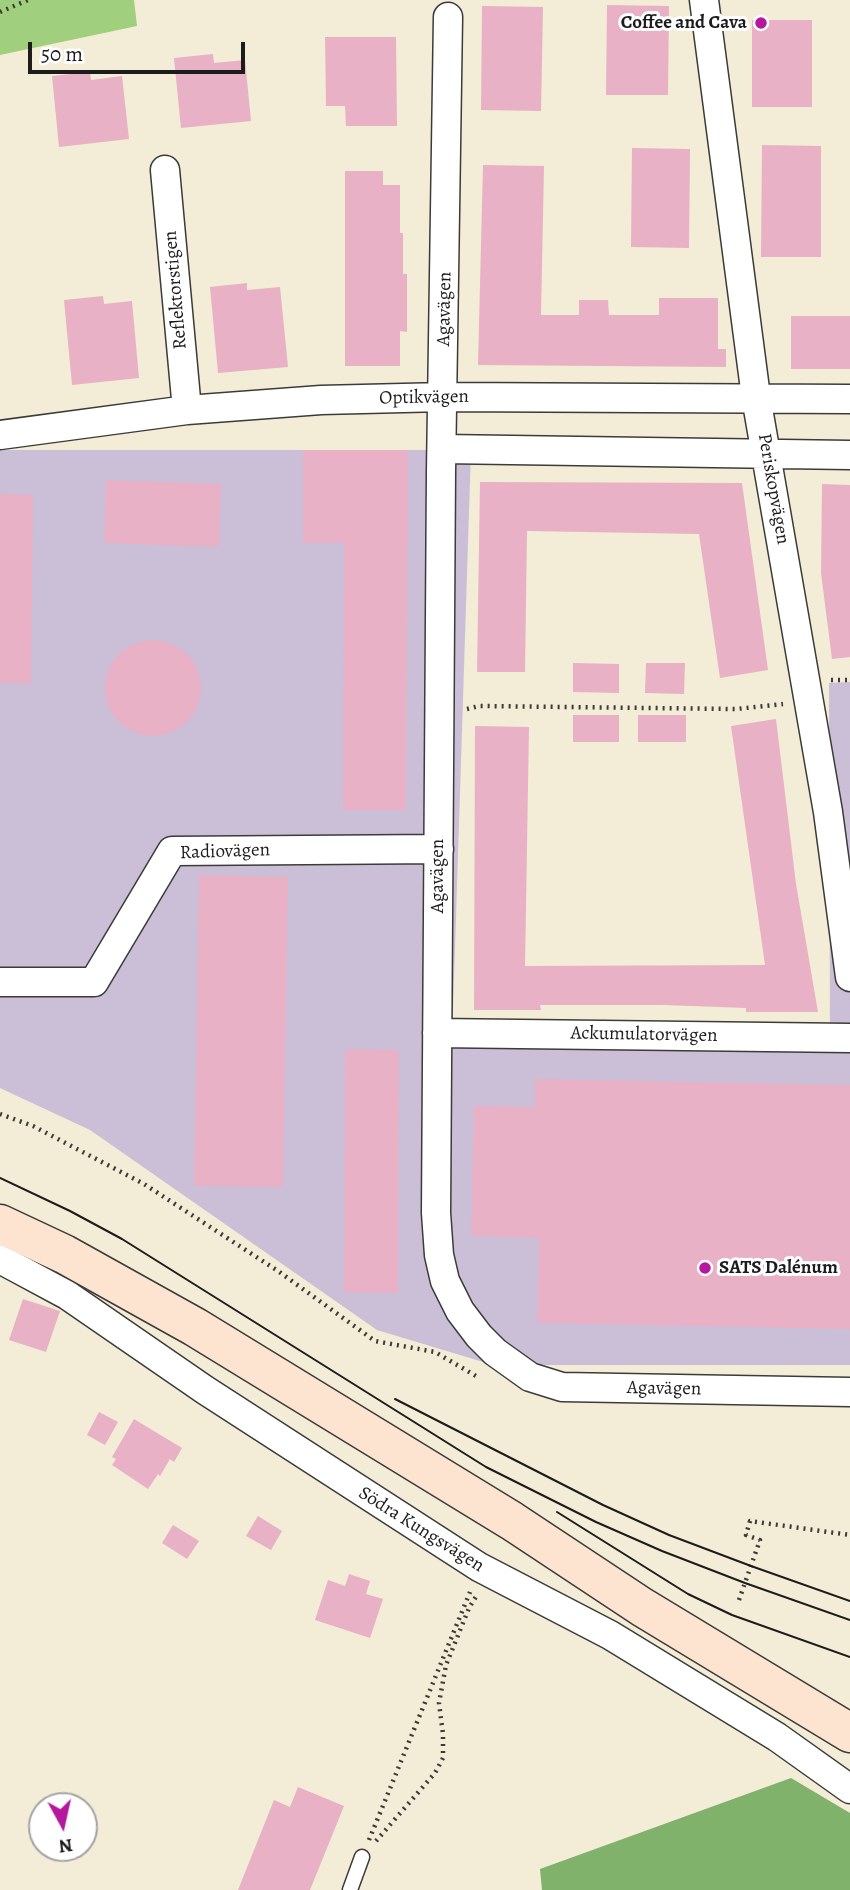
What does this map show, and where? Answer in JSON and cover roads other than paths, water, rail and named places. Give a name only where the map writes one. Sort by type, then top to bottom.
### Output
[{"type":"main road","points":[[0,1224],[64,1254],[195,1327],[512,1521],[654,1614],[850,1733]]},
{"type":"street","name":"Periskopvägen","points":[[704,0],[755,397],[828,812],[850,978]]},
{"type":"street","name":"Agavägen","points":[[448,18],[436,1213],[439,1255],[445,1281],[460,1311],[495,1352],[530,1377],[562,1387],[850,1392]]},
{"type":"street","name":"Reflektorstigen","points":[[165,170],[187,410]]},
{"type":"street","name":"Optikvägen","points":[[0,435],[187,410],[321,400],[444,397],[850,399]]},
{"type":"street","points":[[443,449],[850,456]]},
{"type":"street","name":"Radiovägen","points":[[0,982],[94,982],[172,851],[439,849]]},
{"type":"street","name":"Ackumulatorvägen","points":[[437,1033],[850,1038]]},
{"type":"street","name":"Södra Kungsvägen","points":[[0,1259],[67,1295],[216,1397],[485,1570],[610,1635],[777,1737],[850,1789]]},
{"type":"lane","points":[[350,1890],[362,1857]]},
{"type":"tram line","points":[[0,1178],[122,1239],[486,1467],[596,1522],[662,1551],[850,1620]]},
{"type":"tram line","points":[[395,1399],[603,1505],[669,1535],[850,1601]]},
{"type":"tram line","points":[[557,1512],[688,1594],[732,1615],[850,1657]]},
{"type":"place","name":"Coffee and Cava","points":[[761,23]]},
{"type":"place","name":"SATS Dalénum","points":[[705,1268]]}]
